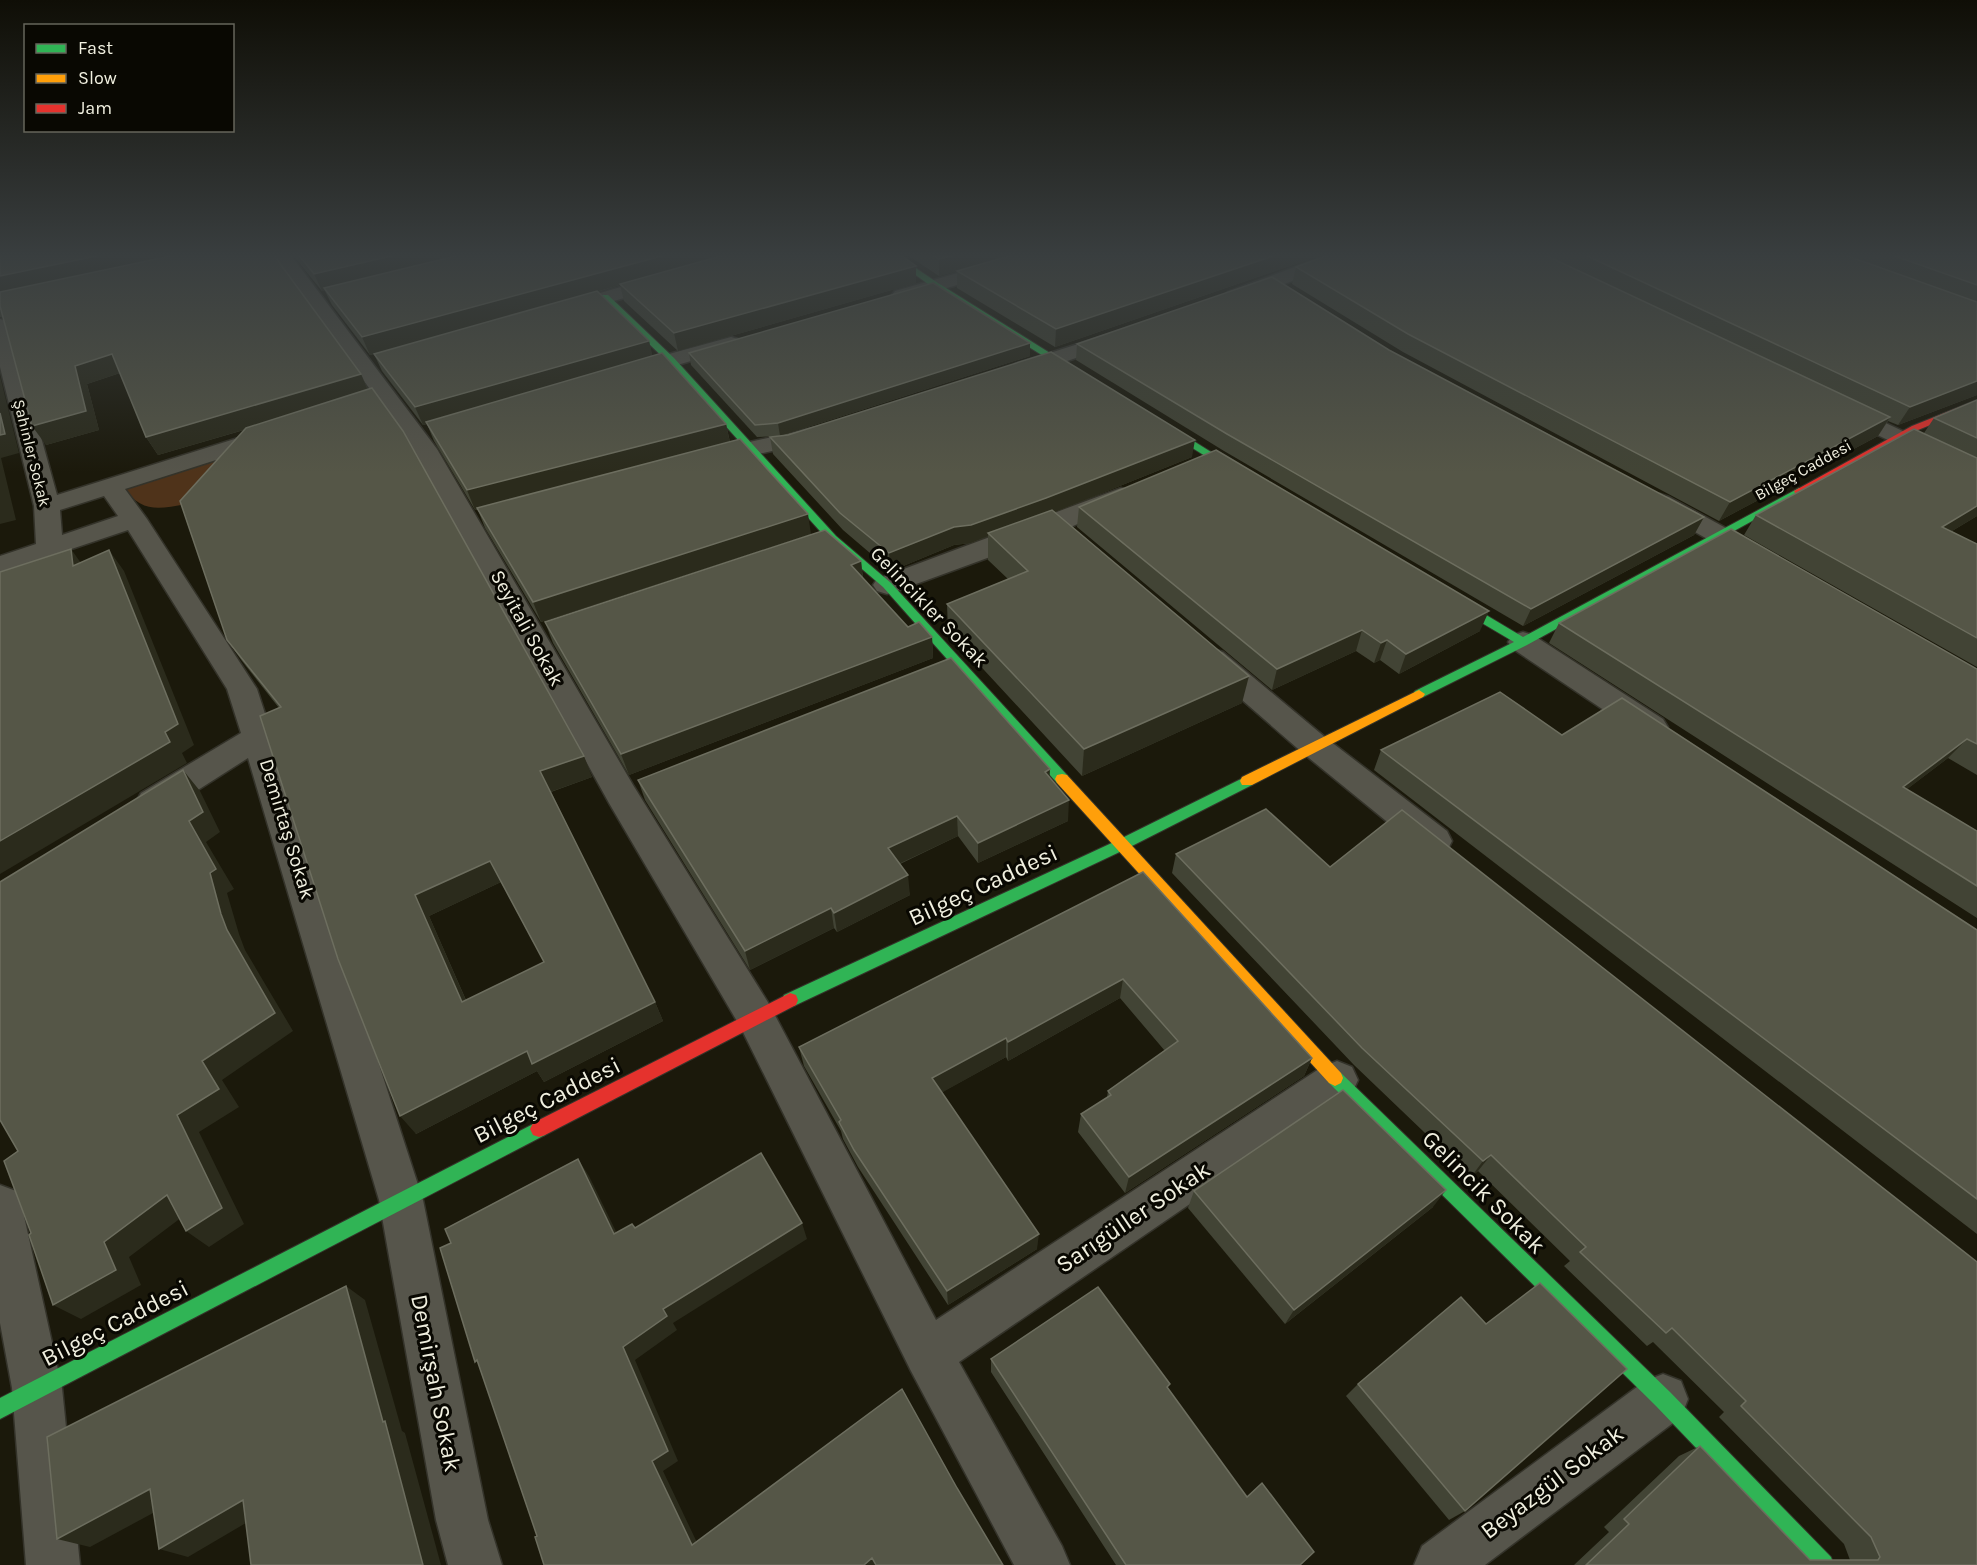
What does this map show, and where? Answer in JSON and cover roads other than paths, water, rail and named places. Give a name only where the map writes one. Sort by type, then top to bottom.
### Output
[{"type":"street","name":"Şahinler Sokak","points":[[1,327],[47,506],[50,548]]},
{"type":"street","name":"Seyitali Sokak","points":[[350,327],[377,363],[376,401],[428,434],[544,634],[621,794],[755,1016],[928,1354],[1043,1565]]},
{"type":"street","name":"Gelincikler Sokak","points":[[636,327],[671,360],[752,447],[821,542],[887,585],[1121,845]]},
{"type":"street","points":[[1003,327],[1095,384]]},
{"type":"street","points":[[998,377],[1133,332]]},
{"type":"street","points":[[619,376],[751,338]]},
{"type":"street","points":[[1822,400],[1977,476]]},
{"type":"street","name":"Bilgeç Caddesi","points":[[18,1398],[755,1016],[1121,845],[1523,642],[1897,437],[1977,403]]},
{"type":"street","points":[[1144,414],[1254,481]]},
{"type":"street","points":[[695,462],[752,447],[782,445],[839,427]]},
{"type":"street","points":[[47,506],[288,430]]},
{"type":"street","points":[[1182,471],[1214,458]]},
{"type":"street","name":"Demirtaş Sokak","points":[[110,487],[134,519],[242,689],[401,1200]]},
{"type":"street","points":[[887,585],[1055,524],[1140,488]]},
{"type":"street","points":[[1636,490],[1771,564]]},
{"type":"street","points":[[0,565],[134,519]]},
{"type":"street","points":[[1055,524],[1082,547]]},
{"type":"street","points":[[1433,588],[1523,642],[1681,746]]},
{"type":"street","points":[[1190,639],[1315,746],[1464,863]]},
{"type":"street","points":[[925,676],[957,663]]},
{"type":"street","points":[[126,818],[258,736]]},
{"type":"street","points":[[621,794],[654,782]]},
{"type":"street","name":"Gelincik Sokak","points":[[1121,845],[1337,1080],[1662,1399],[1823,1565]]},
{"type":"street","name":"Sarıgüller Sokak","points":[[928,1354],[1337,1080]]},
{"type":"street","name":"Demirşah Sokak","points":[[401,1200],[462,1520],[475,1565]]},
{"type":"street","points":[[0,1207],[18,1398],[53,1565]]},
{"type":"street","name":"Beyazgül Sokak","points":[[1442,1565],[1662,1399]]}]
